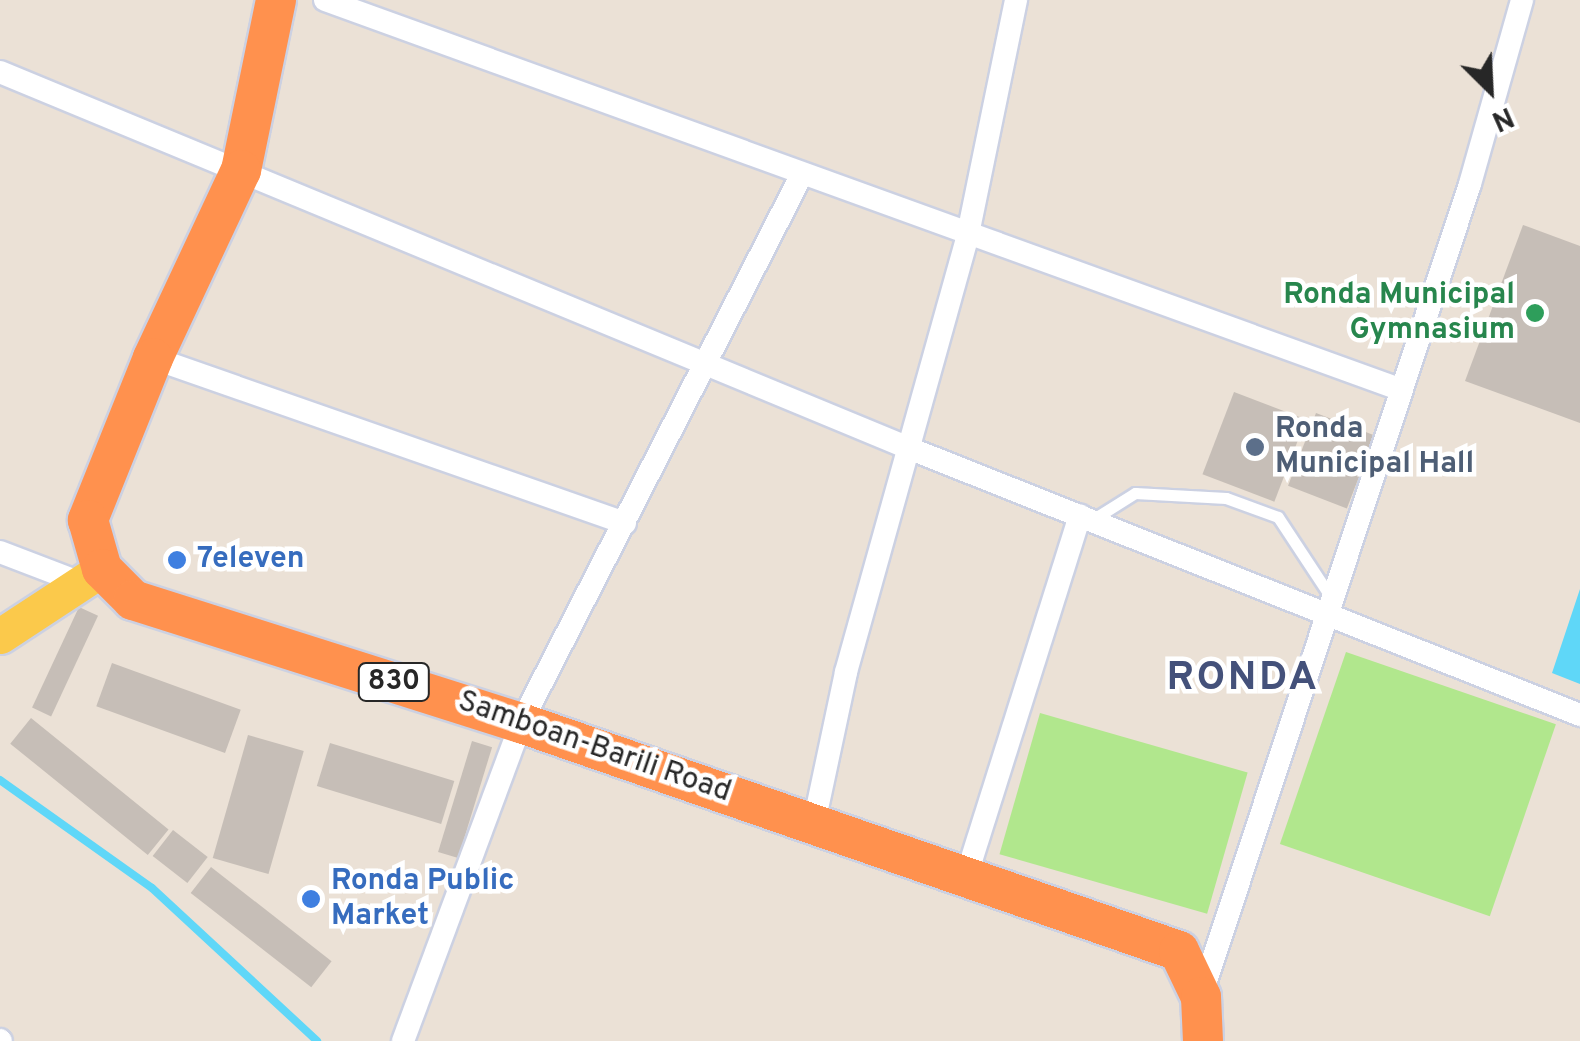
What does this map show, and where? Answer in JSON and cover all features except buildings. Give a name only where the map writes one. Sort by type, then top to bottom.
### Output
[{"type":"highway","points":[[90,576],[88,520],[154,358],[241,170],[276,0]]},
{"type":"highway","name":"Samboan-Barili Road","points":[[90,576],[134,600],[522,723],[1179,951],[1200,997],[1203,1041]]},
{"type":"main road","points":[[0,636],[90,576]]},
{"type":"street","points":[[325,0],[802,176],[1402,390]]},
{"type":"street","points":[[814,822],[846,672],[968,234],[1016,0]]},
{"type":"street","points":[[1200,997],[1402,390],[1522,0]]},
{"type":"street","points":[[0,72],[707,366],[1086,518],[1329,607],[1580,715]]},
{"type":"street","points":[[403,1041],[522,723],[802,176]]},
{"type":"street","points":[[154,358],[625,523]]},
{"type":"street","points":[[966,877],[1086,518]]},
{"type":"street","points":[[0,552],[90,576]]},
{"type":"lane","points":[[1086,518],[1135,493],[1226,498],[1278,517],[1329,607]]},
{"type":"green space","points":[[1346,652],[1556,724],[1490,916],[1280,844]]},
{"type":"green space","points":[[1040,713],[1248,773],[1207,914],[999,854]]},
{"type":"water","points":[[1580,589],[1580,684],[1552,673]]},
{"type":"waterway","points":[[0,780],[152,888],[317,1041]]},
{"type":"place","name":"Ronda Municipal Gymnasium","points":[[1535,313]]},
{"type":"place","name":"Ronda Municipal Hall","points":[[1255,447]]},
{"type":"place","name":"7eleven","points":[[177,560]]},
{"type":"place","name":"Ronda Public Market","points":[[311,899]]},
{"type":"district","name":"RONDA","points":[[1243,679]]}]
